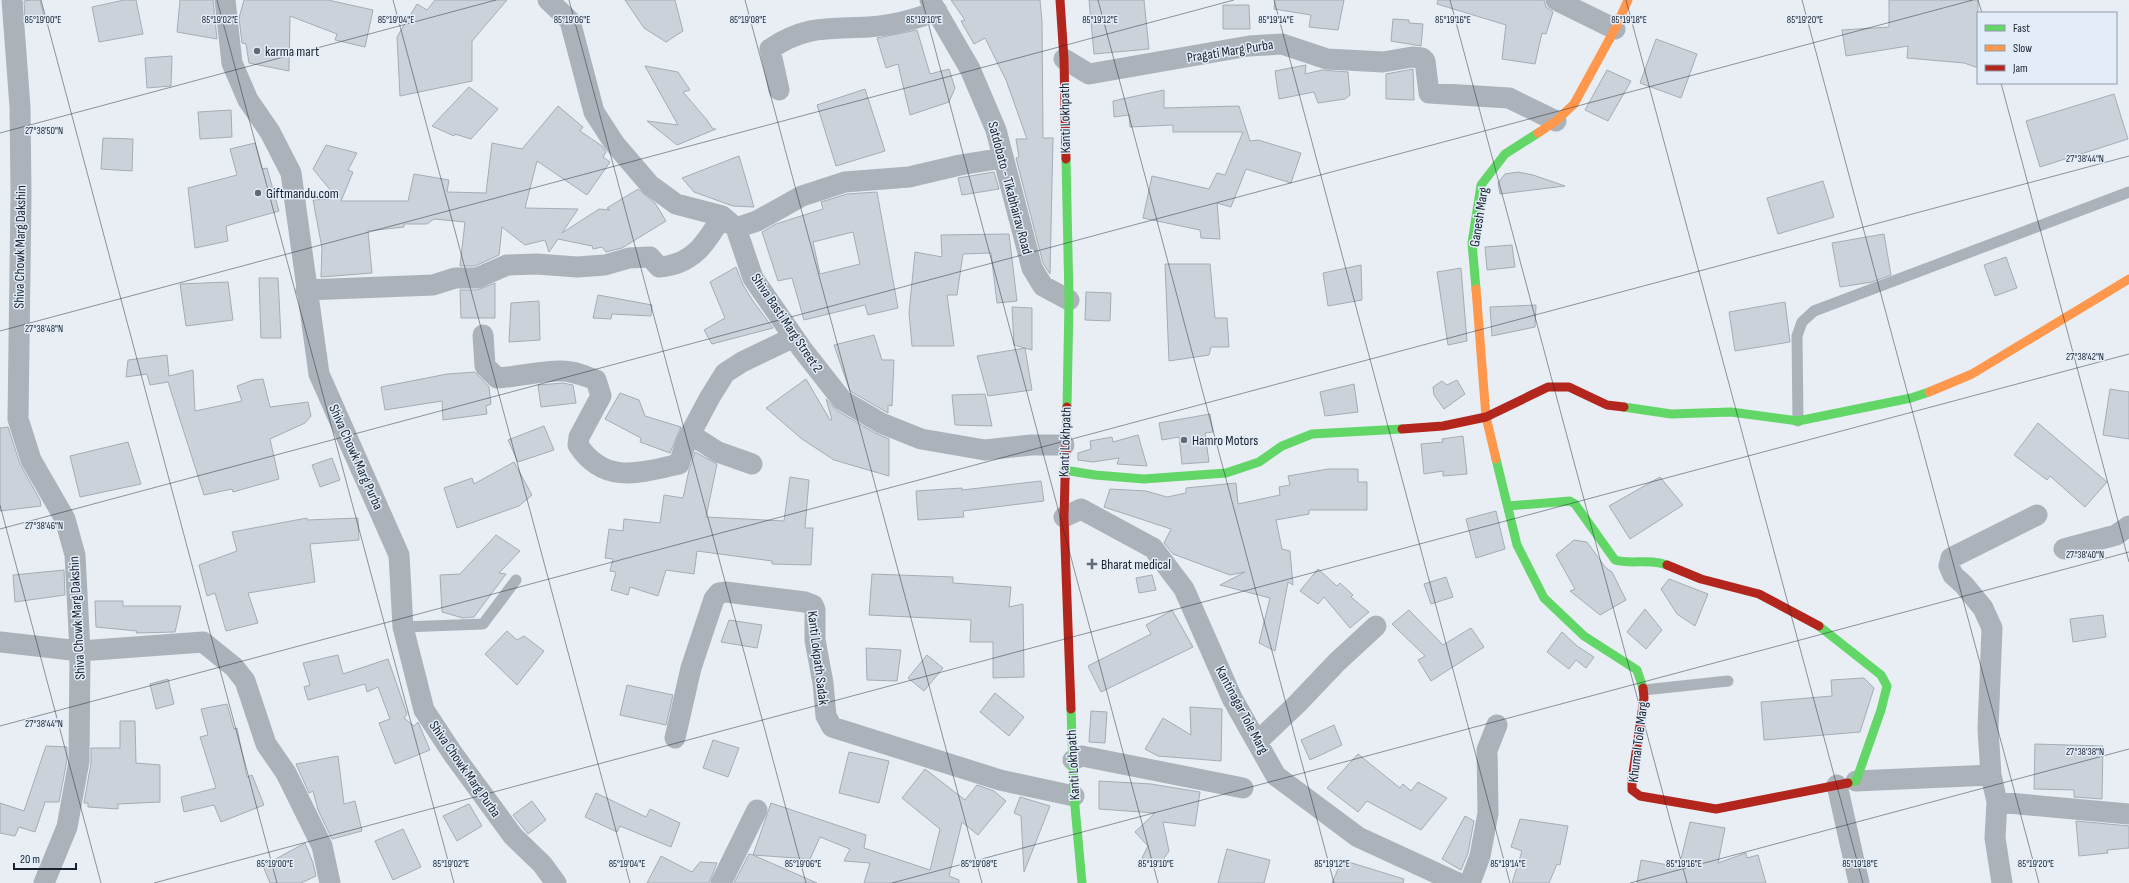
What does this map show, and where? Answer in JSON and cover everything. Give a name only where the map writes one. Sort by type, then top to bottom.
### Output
[{"type":"main road","name":"Kanti Lokhpath","points":[[1060,0],[1064,60],[1069,300],[1067,426],[1064,445],[1064,517],[1074,796],[1082,883]]},
{"type":"main road","name":"Ganesh Marg","points":[[1486,417],[1472,243],[1481,185],[1505,154],[1556,121],[1574,104],[1615,29],[1628,0]]},
{"type":"main road","points":[[1064,470],[1095,476],[1144,479],[1226,473],[1260,462],[1282,446],[1312,434],[1443,426],[1486,417],[1548,387],[1569,387],[1586,393],[1607,404],[1670,414],[1731,412],[1798,421],[1911,398],[1940,388],[1972,374],[2129,279]]},
{"type":"main road","name":"Khumal Tole Marg","points":[[1486,417],[1516,545],[1544,598],[1584,636],[1636,670],[1644,690],[1632,790],[1640,796],[1716,809],[1847,783]]},
{"type":"main road","points":[[1508,506],[1570,501],[1575,504],[1616,560],[1622,562],[1657,561],[1701,579],[1759,594],[1824,628],[1881,675],[1886,686],[1881,710],[1847,783]]},
{"type":"street","name":"Shiva Chowk Marg Dakshin","points":[[12,0],[20,107],[21,194],[18,419],[31,460],[65,519],[75,555],[80,651],[79,761],[67,827],[44,883]]},
{"type":"street","name":"Shiva Chowk Marg Purba","points":[[225,0],[232,63],[248,100],[270,132],[290,173],[299,223],[306,290],[319,374],[399,555],[403,628],[424,710],[453,754],[513,836],[542,864],[556,883]]},
{"type":"street","points":[[548,0],[570,21],[594,112],[614,143],[650,184],[676,204],[729,222],[757,221],[802,196],[845,182],[909,177],[960,165],[1003,158]]},
{"type":"street","points":[[1556,0],[1615,29]]},
{"type":"street","points":[[779,90],[770,49],[799,32],[827,28],[869,27],[922,17],[933,5]]},
{"type":"street","name":"Satdobato - Tikabhairav Road","points":[[933,5],[970,68],[996,130],[1032,268],[1043,286],[1069,300]]},
{"type":"street","name":"Pragati Marg Purba","points":[[1064,60],[1089,74],[1249,46],[1282,44],[1327,59],[1384,62],[1412,57],[1422,58],[1424,61],[1429,92],[1509,98],[1556,121]]},
{"type":"street","points":[[306,290],[433,285],[455,278],[477,278],[507,265],[537,264],[577,267],[605,265],[629,258],[650,257],[659,267],[669,266],[692,257],[710,237],[729,222]]},
{"type":"street","name":"Shiva Basti Marg Street 2","points":[[729,222],[753,278],[794,337],[842,400],[881,423],[915,436],[985,450],[1030,445],[1064,445]]},
{"type":"street","points":[[484,335],[485,366],[497,378],[519,377],[560,370],[581,374],[596,380],[601,396],[579,437],[578,445],[584,454],[595,463],[613,473],[624,474],[679,464],[690,434],[725,373],[742,362],[794,337]]},
{"type":"street","points":[[690,434],[718,452],[752,464]]},
{"type":"street","name":"Kantinagar Tole Marg","points":[[1064,517],[1081,509],[1153,548],[1184,589],[1232,698],[1258,741],[1276,776],[1358,837],[1458,883]]},
{"type":"street","points":[[2002,883],[1995,838],[1997,802],[1992,775],[1988,729],[1992,628],[1983,608],[1964,585],[1952,575],[1949,566],[1951,558],[2036,514]]},
{"type":"street","points":[[2064,549],[2116,535],[2129,526]]},
{"type":"street","name":"Kanti Lokpath Sadak","points":[[675,738],[691,668],[714,599],[719,593],[726,592],[805,602],[813,605],[815,610],[815,640],[823,683],[826,716],[832,727],[1000,780],[1074,796]]},
{"type":"street","points":[[1258,741],[1298,704],[1337,662],[1376,626]]},
{"type":"street","points":[[0,642],[80,651],[203,642],[234,667],[245,681],[266,744],[286,773],[322,846],[330,883]]},
{"type":"street","points":[[1470,883],[1480,856],[1488,814],[1487,750],[1498,725]]},
{"type":"street","points":[[1073,760],[1082,756],[1243,788]]},
{"type":"street","points":[[1859,883],[1847,783],[1992,775]]},
{"type":"street","points":[[1997,802],[2129,814]]},
{"type":"street","points":[[721,883],[756,810]]},
{"type":"lane","points":[[1798,421],[1797,336],[1802,322],[1814,311],[2129,192]]},
{"type":"lane","points":[[403,628],[483,624],[516,580]]},
{"type":"lane","points":[[1644,690],[1728,681]]},
{"type":"building","points":[[40,0],[44,16],[25,19],[24,1]]},
{"type":"building","points":[[124,0],[136,0],[143,34],[99,42],[92,7]]},
{"type":"building","points":[[180,0],[213,0],[217,39],[177,32]]},
{"type":"building","points":[[244,0],[328,0],[373,10],[365,47],[335,40],[337,34],[290,16],[289,71],[249,63],[246,44],[242,43],[239,18]]},
{"type":"building","points":[[435,0],[507,0],[472,41],[472,81],[400,96],[397,37],[417,4],[427,10]]},
{"type":"building","points":[[625,0],[675,0],[683,31],[666,42],[644,28]]},
{"type":"building","points":[[951,0],[1040,0],[1042,21],[1043,138],[1053,138],[1050,274],[1043,263],[1016,158],[1019,157],[1016,139],[1027,139],[1006,80],[985,38],[974,44],[961,21],[965,20]]},
{"type":"building","points":[[1089,0],[1144,0],[1149,49],[1094,54]]},
{"type":"building","points":[[1275,0],[1344,0],[1338,30],[1309,27],[1311,15],[1274,9]]},
{"type":"building","points":[[1438,0],[1544,0],[1546,7],[1553,12],[1546,34],[1542,33],[1535,64],[1502,59],[1506,25],[1437,4]]},
{"type":"building","points":[[1889,0],[1978,0],[1977,68],[1964,63],[1907,58],[1908,46],[1846,56],[1842,30],[1889,27]]},
{"type":"building","points":[[1223,5],[1249,5],[1250,29],[1223,29]]},
{"type":"building","points":[[1393,19],[1409,20],[1409,23],[1423,24],[1421,46],[1391,41]]},
{"type":"building","points":[[917,30],[930,74],[949,69],[955,88],[949,102],[910,115],[898,64],[886,68],[877,38]]},
{"type":"building","points":[[1656,39],[1697,54],[1681,98],[1640,83]]},
{"type":"building","points":[[172,56],[171,86],[147,88],[145,58]]},
{"type":"building","points":[[1306,65],[1305,74],[1322,70],[1348,72],[1350,95],[1345,99],[1318,103],[1314,92],[1279,99],[1275,71]]},
{"type":"building","points":[[645,66],[678,72],[690,90],[683,92],[713,129],[716,129],[677,145],[647,121],[678,125]]},
{"type":"building","points":[[1413,69],[1414,100],[1386,99],[1386,74]]},
{"type":"building","points":[[1607,70],[1631,81],[1608,121],[1585,110]]},
{"type":"building","points":[[469,87],[498,109],[471,139],[455,134],[454,136],[432,126]]},
{"type":"building","points":[[865,89],[885,151],[836,166],[817,105]]},
{"type":"building","points":[[1164,90],[1164,108],[1239,106],[1250,141],[1258,140],[1301,153],[1291,183],[1246,169],[1231,207],[1217,203],[1220,239],[1201,238],[1200,230],[1143,218],[1152,176],[1209,189],[1217,173],[1225,175],[1243,132],[1173,132],[1173,125],[1130,127],[1129,115],[1114,117],[1113,101]]},
{"type":"building","points":[[2114,94],[2128,139],[2040,167],[2026,121]]},
{"type":"building","points":[[558,106],[583,127],[580,131],[602,146],[606,152],[603,157],[610,162],[587,195],[537,161],[525,208],[578,209],[562,233],[599,209],[610,210],[607,208],[638,189],[655,203],[666,221],[622,248],[606,252],[602,247],[593,249],[592,246],[558,239],[549,252],[545,240],[525,245],[502,227],[499,255],[475,266],[460,266],[465,222],[434,219],[427,224],[404,224],[404,227],[368,231],[372,273],[321,277],[322,248],[313,200],[337,198],[313,169],[326,145],[357,153],[348,170],[353,172],[341,201],[408,201],[414,174],[449,180],[447,192],[486,193],[492,143],[522,149]]},
{"type":"building","points":[[231,110],[232,137],[200,139],[198,112]]},
{"type":"building","points":[[103,138],[133,139],[132,171],[101,169]]},
{"type":"building","points":[[255,143],[262,169],[267,168],[279,211],[226,226],[228,241],[195,248],[188,188],[237,175],[230,149]]},
{"type":"building","points":[[739,156],[754,207],[733,206],[694,192],[682,178]]},
{"type":"building","points":[[994,172],[999,189],[962,195],[958,178]]},
{"type":"building","points":[[1518,172],[1533,175],[1565,186],[1500,194],[1498,183],[1505,174]]},
{"type":"building","points":[[1823,181],[1834,217],[1778,234],[1767,198]]},
{"type":"building","points":[[877,192],[898,308],[868,315],[865,305],[804,320],[792,278],[778,281],[762,232],[776,224],[823,209],[821,202],[847,194]],"holes":[[[853,232],[860,264],[820,274],[813,242]]]},
{"type":"building","points":[[1009,234],[1017,301],[997,303],[991,253],[963,254],[957,295],[947,295],[954,346],[912,346],[909,313],[915,252],[942,257],[941,235]]},
{"type":"building","points":[[1884,234],[1891,275],[1872,282],[1840,287],[1832,243]]},
{"type":"building","points":[[1512,245],[1515,267],[1487,270],[1485,247]]},
{"type":"building","points":[[2006,257],[2017,288],[1995,296],[1984,265]]},
{"type":"building","points":[[1165,264],[1210,264],[1215,318],[1227,318],[1229,347],[1211,347],[1209,355],[1169,361]]},
{"type":"building","points":[[1361,265],[1362,300],[1328,306],[1323,273]]},
{"type":"building","points":[[736,267],[743,285],[773,328],[712,344],[704,330],[725,318],[710,282]]},
{"type":"building","points":[[1461,268],[1467,341],[1448,345],[1437,272]]},
{"type":"building","points":[[259,278],[278,278],[281,338],[261,338]]},
{"type":"building","points":[[228,282],[233,320],[186,326],[180,284]]},
{"type":"building","points":[[495,283],[495,318],[461,318],[460,290],[477,290]]},
{"type":"building","points":[[1086,292],[1111,293],[1110,321],[1085,320]]},
{"type":"building","points":[[598,295],[652,305],[651,316],[612,314],[611,319],[593,318]]},
{"type":"building","points":[[539,301],[540,340],[509,342],[511,303]]},
{"type":"building","points":[[1785,302],[1790,342],[1735,351],[1729,312]]},
{"type":"building","points":[[1536,305],[1535,327],[1492,336],[1490,307]]},
{"type":"building","points":[[1012,307],[1032,308],[1032,350],[1014,345]]},
{"type":"building","points":[[874,335],[882,360],[894,360],[892,406],[888,405],[888,413],[850,391],[834,345]]},
{"type":"building","points":[[1025,348],[1032,390],[988,396],[977,356]]},
{"type":"building","points":[[167,355],[169,376],[193,370],[195,411],[242,401],[237,386],[253,380],[263,379],[270,407],[308,402],[311,416],[305,423],[270,439],[279,479],[233,492],[232,489],[204,495],[168,382],[150,385],[147,374],[126,377],[128,360]]},
{"type":"building","points":[[475,372],[489,387],[491,404],[486,406],[487,414],[443,420],[442,401],[385,410],[381,387],[447,374]]},
{"type":"building","points":[[806,379],[830,420],[832,420],[826,399],[836,410],[875,433],[889,439],[889,476],[834,460],[802,439],[766,408]]},
{"type":"building","points":[[1457,380],[1465,394],[1444,409],[1434,395],[1433,387],[1442,381],[1447,385]]},
{"type":"building","points":[[563,383],[573,385],[576,403],[541,407],[538,385]]},
{"type":"building","points":[[1354,384],[1358,412],[1325,416],[1320,392]]},
{"type":"building","points":[[2110,389],[2129,392],[2129,439],[2103,435]]},
{"type":"building","points":[[620,393],[639,400],[645,416],[681,427],[670,453],[640,442],[641,438],[605,419]]},
{"type":"building","points":[[985,394],[992,426],[955,425],[952,395]]},
{"type":"building","points":[[1210,414],[1213,432],[1205,433],[1209,462],[1182,464],[1179,437],[1162,440],[1159,423]]},
{"type":"building","points":[[2038,423],[2107,482],[2085,507],[2050,476],[2047,480],[2014,455]]},
{"type":"building","points":[[544,426],[554,450],[518,462],[508,440]]},
{"type":"building","points":[[8,427],[20,464],[40,500],[41,506],[0,511],[0,428]]},
{"type":"building","points":[[1138,435],[1147,466],[1117,464],[1119,458],[1093,462],[1078,460],[1078,453],[1091,449],[1090,441],[1112,437],[1113,442]]},
{"type":"building","points":[[1463,436],[1467,474],[1443,476],[1443,471],[1424,474],[1421,444],[1443,442],[1442,439]]},
{"type":"building","points":[[128,442],[141,484],[80,497],[70,456]]},
{"type":"building","points":[[695,452],[717,464],[706,517],[784,521],[790,477],[809,480],[805,528],[813,528],[811,565],[772,564],[772,561],[697,551],[694,574],[666,570],[658,596],[630,587],[628,595],[611,590],[616,572],[610,571],[613,559],[605,558],[609,529],[623,531],[624,519],[660,523],[664,495],[683,498],[689,470]]},
{"type":"building","points":[[332,458],[340,480],[320,487],[312,465]]},
{"type":"building","points":[[514,462],[532,495],[519,506],[457,528],[444,488],[472,478],[474,484]]},
{"type":"building","points":[[1328,469],[1358,469],[1358,482],[1367,482],[1367,510],[1309,510],[1309,514],[1276,520],[1282,549],[1290,551],[1293,585],[1288,582],[1275,651],[1259,643],[1270,598],[1220,585],[1245,572],[1230,575],[1173,554],[1164,543],[1171,529],[1104,507],[1110,489],[1146,491],[1167,497],[1186,493],[1186,488],[1236,483],[1238,504],[1280,495],[1279,487],[1290,485],[1288,476]]},
{"type":"building","points":[[1660,477],[1683,505],[1630,539],[1609,506]]},
{"type":"building","points":[[1041,481],[1044,501],[963,511],[964,517],[918,520],[916,491],[962,488],[962,490]]},
{"type":"building","points":[[1496,511],[1505,549],[1476,558],[1466,519]]},
{"type":"building","points":[[307,518],[307,520],[358,518],[359,540],[310,544],[315,582],[248,593],[258,623],[226,631],[215,593],[207,596],[199,565],[237,551],[232,532]]},
{"type":"building","points":[[496,535],[520,551],[499,573],[506,574],[474,617],[463,618],[442,612],[440,575],[460,574]]},
{"type":"building","points":[[1574,540],[1587,542],[1605,567],[1612,572],[1626,600],[1600,615],[1570,591],[1575,589],[1556,555]]},
{"type":"building","points":[[1318,569],[1337,586],[1340,583],[1353,595],[1351,597],[1369,612],[1350,628],[1324,597],[1318,604],[1300,591]]},
{"type":"building","points":[[64,570],[65,595],[15,602],[13,575]]},
{"type":"building","points":[[872,574],[953,577],[953,583],[1011,587],[1009,607],[1023,604],[1024,677],[993,678],[993,642],[970,642],[971,620],[869,615]]},
{"type":"building","points":[[1152,575],[1156,590],[1139,593],[1136,578]]},
{"type":"building","points":[[1446,577],[1453,597],[1431,604],[1424,584]]},
{"type":"building","points":[[1669,579],[1708,594],[1695,626],[1677,614],[1661,589]]},
{"type":"building","points":[[95,601],[123,601],[123,606],[181,606],[175,632],[136,633],[137,631],[96,627]]},
{"type":"building","points":[[1645,609],[1662,630],[1646,649],[1627,632]]},
{"type":"building","points":[[1172,610],[1193,647],[1101,692],[1088,666],[1151,634],[1146,625]]},
{"type":"building","points":[[1409,610],[1443,645],[1471,628],[1484,647],[1431,681],[1418,660],[1425,656],[1392,624]]},
{"type":"building","points":[[2103,615],[2106,637],[2073,642],[2070,619]]},
{"type":"building","points":[[729,620],[762,625],[757,648],[721,642]]},
{"type":"building","points":[[507,631],[517,640],[524,636],[544,651],[517,685],[485,654]]},
{"type":"building","points":[[1562,632],[1577,646],[1594,657],[1586,668],[1576,660],[1569,669],[1547,652]]},
{"type":"building","points":[[866,648],[901,650],[897,681],[867,680]]},
{"type":"building","points":[[338,655],[343,674],[388,659],[407,714],[404,718],[414,726],[418,722],[430,750],[395,764],[379,723],[390,719],[378,687],[367,692],[365,684],[308,700],[304,687],[310,685],[303,663]]},
{"type":"building","points":[[927,655],[943,668],[924,691],[908,678]]},
{"type":"building","points":[[1864,678],[1874,688],[1860,732],[1764,740],[1761,702],[1832,696],[1831,680]]},
{"type":"building","points":[[168,679],[174,704],[156,709],[150,684]]},
{"type":"building","points":[[627,685],[673,695],[666,725],[620,715]]},
{"type":"building","points":[[995,693],[1024,717],[1009,736],[980,712]]},
{"type":"building","points":[[227,704],[234,729],[237,728],[247,777],[252,775],[264,805],[221,822],[214,805],[184,812],[181,797],[216,788],[200,737],[208,735],[201,709]]},
{"type":"building","points":[[1190,707],[1222,709],[1221,761],[1158,756],[1145,749],[1163,718],[1191,735]]},
{"type":"building","points":[[1091,711],[1107,712],[1105,743],[1089,742]]},
{"type":"building","points":[[120,721],[135,721],[136,763],[160,765],[160,802],[118,804],[118,809],[88,807],[88,803],[84,803],[91,763],[91,748],[120,748]]},
{"type":"building","points":[[1334,725],[1342,745],[1310,760],[1301,740]]},
{"type":"building","points":[[713,740],[739,748],[728,777],[703,768]]},
{"type":"building","points":[[2035,744],[2103,746],[2102,799],[2074,797],[2074,790],[2034,789]]},
{"type":"building","points":[[46,746],[67,747],[67,760],[59,802],[45,802],[35,832],[19,827],[15,836],[0,833],[0,803],[24,811]]},
{"type":"building","points":[[849,752],[889,761],[879,803],[839,793]]},
{"type":"building","points":[[1358,754],[1400,788],[1403,784],[1411,791],[1418,782],[1447,798],[1421,830],[1367,801],[1358,812],[1327,788]]},
{"type":"building","points":[[338,756],[344,804],[355,801],[362,831],[332,839],[318,810],[313,791],[309,793],[296,764]]},
{"type":"building","points":[[925,769],[965,800],[977,785],[994,791],[1006,801],[978,835],[962,822],[949,876],[959,880],[959,883],[864,883],[870,863],[844,861],[850,849],[820,837],[810,859],[753,855],[771,803],[866,835],[864,848],[930,870],[940,829],[902,798]]},
{"type":"building","points":[[1099,781],[1151,784],[1200,792],[1195,826],[1163,822],[1169,851],[1158,867],[1142,858],[1148,846],[1135,832],[1155,813],[1099,809]]},
{"type":"building","points":[[596,793],[646,817],[650,809],[680,823],[671,847],[620,826],[617,832],[585,817]]},
{"type":"building","points":[[1020,797],[1050,806],[1024,872],[1021,816],[1014,813]]},
{"type":"building","points":[[532,801],[546,820],[528,834],[513,815]]},
{"type":"building","points":[[469,804],[482,826],[457,841],[443,816]]},
{"type":"building","points":[[1465,816],[1474,821],[1468,853],[1461,870],[1442,859]]},
{"type":"building","points":[[1520,819],[1568,826],[1560,865],[1557,864],[1549,883],[1512,883],[1522,851],[1511,847]]},
{"type":"building","points":[[2076,821],[2129,826],[2129,848],[2107,850],[2108,853],[2079,856]]},
{"type":"building","points":[[1690,822],[1725,828],[1718,863],[1746,853],[1747,858],[1758,855],[1766,883],[1637,883],[1641,860],[1679,867]]},
{"type":"building","points":[[403,829],[421,867],[393,880],[375,841]]},
{"type":"building","points":[[305,843],[313,863],[316,876],[301,883],[270,883],[263,866]]},
{"type":"building","points":[[1227,849],[1270,860],[1264,883],[1218,883]]},
{"type":"building","points":[[749,854],[753,855],[817,883],[734,883]]},
{"type":"building","points":[[661,856],[692,872],[700,862],[717,863],[709,883],[647,883]]},
{"type":"building","points":[[1342,860],[1404,879],[1403,883],[1332,883]]},
{"type":"traffic: fast","points":[[1476,289],[1472,243],[1481,185],[1505,154],[1538,133]]},
{"type":"traffic: fast","points":[[1066,159],[1069,300],[1067,407]]},
{"type":"traffic: fast","points":[[1624,407],[1671,414],[1731,412],[1798,421],[1911,398],[1929,392]]},
{"type":"traffic: fast","points":[[1064,470],[1095,475],[1144,479],[1226,473],[1259,462],[1282,446],[1312,434],[1402,429]]},
{"type":"traffic: fast","points":[[1496,459],[1517,545],[1544,598],[1584,636],[1637,670],[1643,688]]},
{"type":"traffic: fast","points":[[1508,506],[1570,501],[1575,504],[1615,560],[1628,562],[1654,562],[1667,565]]},
{"type":"traffic: fast","points":[[1819,626],[1881,675],[1887,686],[1881,710],[1856,781],[1848,783]]},
{"type":"traffic: fast","points":[[1071,709],[1074,796],[1082,883]]},
{"type":"traffic: slow","points":[[1538,133],[1556,121],[1574,104],[1615,29],[1628,0]]},
{"type":"traffic: slow","points":[[1929,392],[1972,374],[2129,279]]},
{"type":"traffic: slow","points":[[1476,289],[1486,417],[1496,459]]},
{"type":"traffic: jam","points":[[1060,0],[1064,59],[1066,159]]},
{"type":"traffic: jam","points":[[1402,429],[1443,426],[1486,417],[1548,387],[1569,387],[1607,405],[1624,407]]},
{"type":"traffic: jam","points":[[1067,407],[1064,517],[1071,709]]},
{"type":"traffic: jam","points":[[1667,565],[1701,579],[1759,594],[1819,626]]},
{"type":"traffic: jam","points":[[1643,688],[1644,698],[1632,780],[1632,790],[1640,796],[1716,809],[1848,783]]},
{"type":"place","name":"karma mart","points":[[257,51]]},
{"type":"place","name":"Giftmandu.com","points":[[258,193]]},
{"type":"place","name":"Hamro Motors","points":[[1184,440]]},
{"type":"place","name":"Bharat medical","points":[[1092,564]]}]
